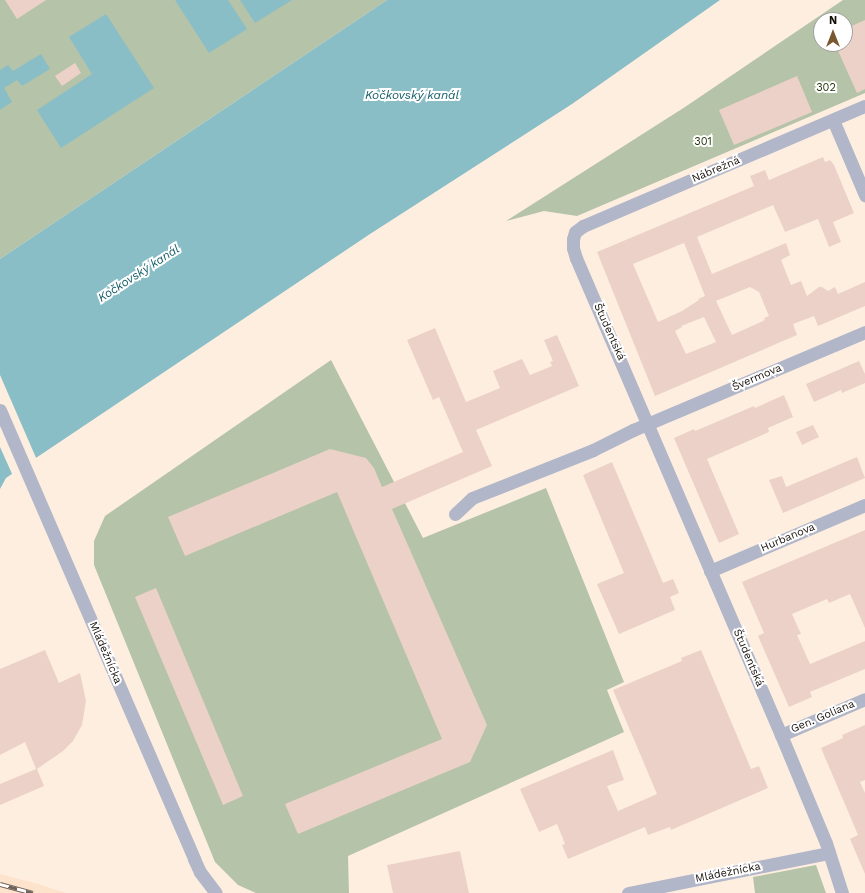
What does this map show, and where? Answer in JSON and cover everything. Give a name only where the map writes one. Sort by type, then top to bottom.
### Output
[{"type":"street","name":"Nábrežná","points":[[573,239],[575,232],[583,226],[865,106]]},
{"type":"street","points":[[833,120],[865,195]]},
{"type":"street","name":"Študentská","points":[[573,239],[573,248],[576,258],[649,424],[710,571],[781,735],[829,853],[842,893]]},
{"type":"street","name":"Švermova","points":[[649,424],[865,332]]},
{"type":"street","name":"Mládežnícka","points":[[0,410],[194,859],[200,872],[216,893]]},
{"type":"street","points":[[455,514],[472,498],[593,450],[610,440],[649,424]]},
{"type":"street","name":"Hurbanova","points":[[710,571],[865,505]]},
{"type":"street","name":"Gen. Goliana","points":[[781,735],[865,700]]},
{"type":"street","name":"Mládežnícka","points":[[628,893],[829,853]]},
{"type":"shaded area","points":[[0,874],[38,884],[66,893],[0,893]]},
{"type":"green space","points":[[0,0],[387,0],[0,259]]},
{"type":"green space","points":[[843,0],[865,0],[865,93],[577,216],[544,211],[506,221],[685,107],[813,20],[813,52],[853,52],[853,12],[825,12]]},
{"type":"green space","points":[[331,360],[423,538],[546,488],[624,682],[607,690],[624,732],[348,856],[349,893],[256,893],[238,885],[215,862],[94,565],[94,541],[105,516]]},
{"type":"green space","points":[[816,865],[826,893],[755,893],[753,877]]},
{"type":"water","points":[[175,0],[228,0],[247,29],[209,53]]},
{"type":"water","points":[[240,0],[292,0],[255,23]]},
{"type":"water","name":"Kočkovský kanál","points":[[387,0],[720,0],[572,104],[370,234],[6,478],[0,489],[0,259]]},
{"type":"water","points":[[106,14],[154,88],[61,148],[37,110],[92,74],[69,37]]},
{"type":"water","points":[[41,54],[50,69],[22,86],[17,80],[4,88],[12,102],[0,110],[0,70],[8,65],[13,71]]},
{"type":"pier","points":[[0,375],[37,460],[13,476],[0,447]]},
{"type":"building","points":[[5,0],[46,0],[17,19]]},
{"type":"building","points":[[865,20],[865,89],[857,93],[839,52],[853,52],[853,25]]},
{"type":"building","points":[[75,63],[81,73],[62,86],[55,76]]},
{"type":"building","points":[[797,76],[812,112],[734,145],[719,110]]},
{"type":"building","points":[[823,157],[825,162],[830,160],[834,165],[854,213],[833,222],[841,242],[829,247],[818,219],[785,232],[773,205],[697,237],[712,274],[786,243],[790,255],[781,260],[791,285],[801,281],[807,296],[819,287],[822,287],[828,291],[835,287],[838,294],[865,282],[865,306],[818,326],[814,316],[793,324],[797,335],[655,396],[597,252],[754,186],[750,176],[765,170],[769,180]],"holes":[[[684,243],[705,296],[698,299],[699,300],[682,311],[658,322],[633,264]],[[750,287],[759,292],[769,316],[764,318],[765,320],[732,335],[716,301]],[[704,317],[716,342],[686,354],[675,331],[682,327],[681,326]]]},
{"type":"building","points":[[435,328],[466,402],[500,388],[493,371],[522,359],[530,375],[552,366],[550,362],[553,361],[544,340],[557,335],[579,386],[476,430],[492,466],[392,509],[487,725],[470,762],[298,834],[285,804],[442,739],[337,492],[185,556],[168,517],[330,449],[366,458],[374,468],[382,487],[463,452],[439,397],[433,400],[407,340]]},
{"type":"building","points":[[859,361],[865,374],[865,383],[842,393],[841,390],[814,402],[806,384]]},
{"type":"building","points":[[784,395],[793,417],[768,428],[769,432],[707,459],[739,534],[719,543],[674,438],[694,429],[695,431],[754,406],[755,408]]},
{"type":"building","points":[[813,425],[819,437],[802,445],[796,432]]},
{"type":"building","points":[[857,457],[865,478],[783,513],[769,480],[782,476],[786,487]]},
{"type":"building","points":[[612,462],[663,583],[673,579],[679,593],[670,597],[675,610],[619,634],[597,584],[624,573],[583,475]]},
{"type":"building","points":[[865,530],[865,628],[850,594],[829,603],[827,599],[792,614],[801,634],[797,635],[810,664],[865,641],[865,669],[810,692],[812,697],[789,707],[758,636],[764,633],[742,582]]},
{"type":"building","points":[[156,588],[243,796],[223,805],[135,597]]},
{"type":"building","points":[[45,650],[59,683],[80,673],[86,701],[82,725],[73,741],[63,751],[37,769],[44,786],[0,805],[0,784],[36,769],[25,742],[0,755],[0,669]]},
{"type":"building","points":[[701,650],[751,769],[759,766],[768,788],[671,830],[670,827],[648,835],[645,827],[568,859],[562,845],[565,844],[557,824],[539,832],[520,789],[613,750],[624,780],[607,786],[618,811],[657,794],[613,690],[682,661],[681,658]]},
{"type":"building","points":[[865,725],[865,780],[860,782],[865,793],[865,874],[850,839],[858,835],[821,748],[843,738],[842,735]]},
{"type":"building","points":[[460,851],[469,893],[393,893],[387,865]]},
{"type":"railway","points":[[0,884],[33,893]]},
{"type":"park label","name":"302","points":[[826,88]]},
{"type":"park label","name":"301","points":[[703,142]]}]
